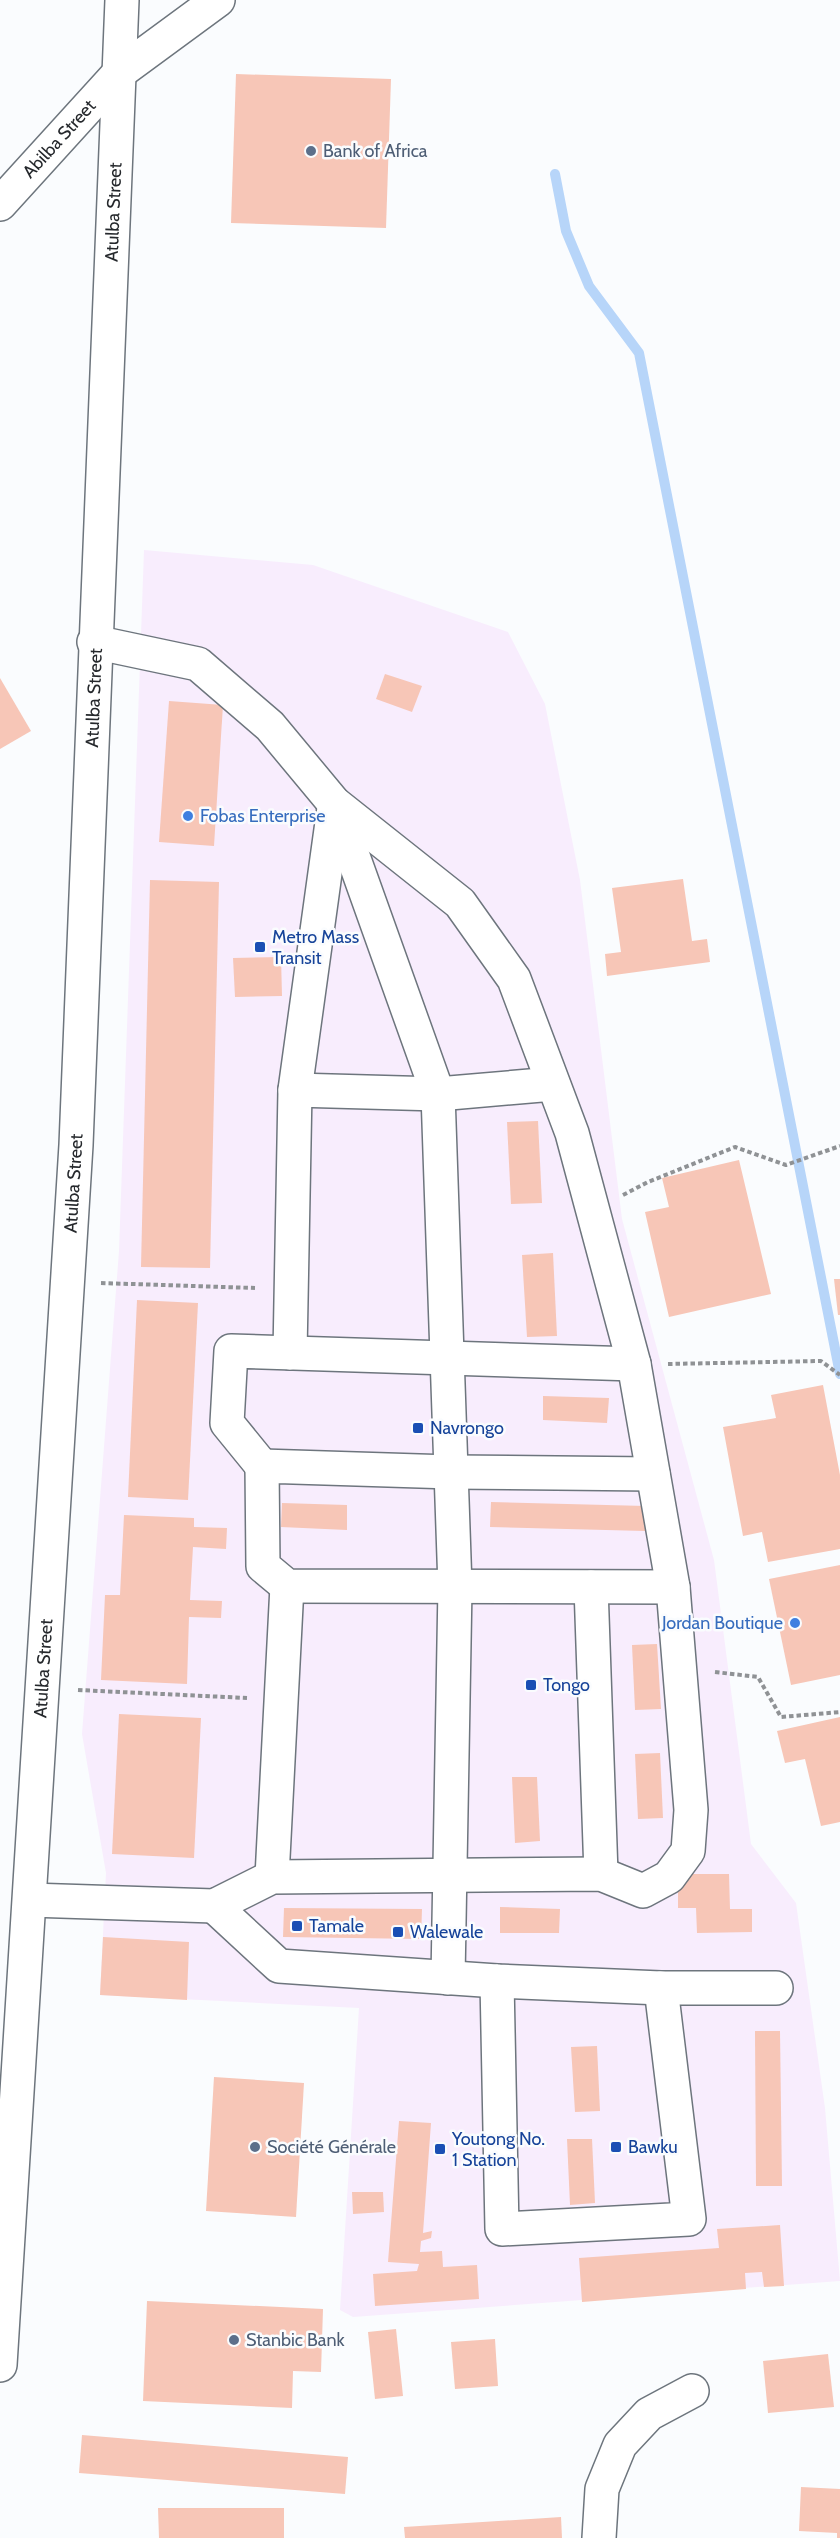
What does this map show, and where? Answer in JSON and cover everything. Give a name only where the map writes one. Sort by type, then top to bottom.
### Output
[{"type":"street","name":"Atulba Street","points":[[0,2365],[76,1145],[94,642],[122,0]]},
{"type":"street","name":"Abilba Street","points":[[0,204],[120,72],[218,0]]},
{"type":"street","points":[[30,1900],[214,1906],[272,1877],[601,1874],[643,1891],[669,1877],[688,1851],[691,1810],[673,1587],[634,1364],[572,1133],[514,979],[460,903],[334,803],[270,726],[198,664],[94,642]]},
{"type":"street","points":[[291,1353],[295,1090],[334,803]]},
{"type":"street","points":[[334,803],[438,1094],[455,1587],[448,1978]]},
{"type":"street","points":[[295,1090],[438,1094],[554,1084]]},
{"type":"street","points":[[634,1364],[231,1351],[227,1423],[262,1466],[264,1566],[286,1586],[673,1587]]},
{"type":"street","points":[[262,1466],[451,1472],[653,1474]]},
{"type":"street","points":[[272,1877],[286,1586]]},
{"type":"street","points":[[591,1587],[601,1874]]},
{"type":"street","points":[[214,1906],[279,1966],[497,1982],[661,1988],[776,1988]]},
{"type":"street","points":[[497,1982],[502,2229],[689,2219],[661,1988]]},
{"type":"street","points":[[599,2538],[602,2489],[620,2445],[649,2414],[692,2391]]},
{"type":"path","points":[[593,1212],[648,1182],[735,1147],[786,1165],[840,1146]]},
{"type":"path","points":[[68,1282],[292,1290]]},
{"type":"path","points":[[634,1364],[821,1361],[840,1375]]},
{"type":"path","points":[[679,1667],[758,1677],[781,1717],[840,1712]]},
{"type":"path","points":[[43,1689],[281,1700]]},
{"type":"shaded area","points":[[144,550],[313,565],[508,632],[545,704],[580,880],[622,1219],[714,1560],[751,1844],[796,1903],[825,2108],[840,2281],[353,2317],[340,2310],[359,2008],[100,1995],[106,1873],[82,1734],[119,1251]]},
{"type":"building","name":"Bank of Africa","points":[[236,74],[391,79],[386,228],[231,223]]},
{"type":"building","points":[[385,674],[422,686],[412,712],[376,699]]},
{"type":"building","points":[[0,678],[31,731],[0,749]]},
{"type":"building","points":[[169,701],[223,705],[214,846],[159,842]]},
{"type":"building","points":[[683,879],[692,941],[707,939],[710,962],[607,976],[605,954],[621,952],[612,888]]},
{"type":"building","points":[[150,880],[219,882],[210,1268],[141,1267]]},
{"type":"building","points":[[281,957],[282,996],[235,997],[233,958]]},
{"type":"building","points":[[538,1121],[542,1203],[511,1204],[507,1122]]},
{"type":"building","points":[[739,1160],[771,1294],[669,1317],[645,1212],[669,1207],[662,1178]]},
{"type":"building","points":[[553,1253],[557,1336],[527,1337],[522,1255]]},
{"type":"building","points":[[834,1279],[840,1279],[840,1315],[838,1315]]},
{"type":"building","points":[[137,1300],[198,1303],[188,1500],[128,1497]]},
{"type":"building","points":[[823,1385],[840,1475],[840,1549],[768,1562],[762,1532],[743,1536],[723,1427],[776,1418],[771,1395]]},
{"type":"building","points":[[543,1396],[609,1398],[607,1423],[543,1420]]},
{"type":"building","points":[[491,1502],[646,1506],[645,1531],[490,1527]]},
{"type":"building","points":[[282,1503],[347,1505],[347,1530],[281,1527]]},
{"type":"building","points":[[124,1515],[194,1518],[194,1527],[227,1528],[226,1549],[193,1547],[190,1600],[222,1601],[221,1618],[189,1617],[187,1684],[101,1680],[105,1595],[120,1595]]},
{"type":"building","points":[[840,1565],[840,1675],[791,1685],[769,1579]]},
{"type":"building","points":[[657,1644],[661,1709],[635,1710],[632,1645]]},
{"type":"building","points":[[119,1714],[201,1718],[194,1858],[112,1854]]},
{"type":"building","points":[[840,1717],[840,1822],[821,1826],[805,1759],[785,1763],[777,1731]]},
{"type":"building","points":[[660,1753],[663,1818],[638,1819],[635,1754]]},
{"type":"building","points":[[512,1777],[537,1777],[540,1841],[515,1843]]},
{"type":"building","points":[[678,1874],[729,1874],[730,1909],[752,1909],[752,1932],[697,1933],[696,1908],[678,1908]]},
{"type":"building","points":[[500,1907],[560,1909],[559,1933],[500,1933]]},
{"type":"building","points":[[284,1908],[422,1909],[421,1939],[283,1937]]},
{"type":"building","points":[[103,1937],[189,1942],[187,2000],[100,1995]]},
{"type":"building","points":[[755,2031],[780,2031],[782,2186],[756,2186]]},
{"type":"building","points":[[597,2046],[600,2111],[575,2112],[571,2047]]},
{"type":"building","name":"Société Générale","points":[[214,2077],[304,2083],[296,2217],[206,2211]]},
{"type":"building","points":[[399,2121],[431,2123],[423,2233],[432,2231],[431,2238],[421,2241],[420,2252],[442,2251],[443,2267],[477,2265],[479,2299],[375,2306],[373,2274],[417,2271],[419,2264],[388,2262]]},
{"type":"building","points":[[567,2139],[592,2139],[595,2203],[570,2205]]},
{"type":"building","points":[[352,2192],[383,2192],[384,2212],[353,2214]]},
{"type":"building","points":[[780,2225],[784,2286],[764,2287],[762,2272],[745,2273],[746,2289],[582,2302],[579,2258],[719,2248],[717,2229]]},
{"type":"building","name":"Stanbic Bank","points":[[147,2301],[323,2309],[321,2372],[293,2371],[292,2408],[143,2401]]},
{"type":"building","points":[[396,2329],[403,2396],[375,2399],[368,2332]]},
{"type":"building","points":[[495,2339],[498,2386],[455,2389],[451,2342]]},
{"type":"building","points":[[828,2354],[834,2407],[768,2413],[763,2361]]},
{"type":"building","points":[[82,2435],[348,2457],[345,2494],[79,2473]]},
{"type":"building","points":[[801,2487],[840,2489],[840,2538],[837,2538],[837,2533],[799,2531]]},
{"type":"building","points":[[158,2508],[284,2508],[284,2538],[159,2538]]},
{"type":"building","points":[[561,2517],[562,2538],[405,2538],[404,2527]]},
{"type":"waterway","points":[[555,174],[566,231],[589,286],[639,353],[840,1374]]},
{"type":"place","name":"Bank of Africa","points":[[311,151]]},
{"type":"place","name":"Fobas Enterprise","points":[[188,816]]},
{"type":"place","name":"Metro Mass Transit","points":[[260,947]]},
{"type":"place","name":"Navrongo","points":[[418,1428]]},
{"type":"place","name":"Jordan Boutique","points":[[795,1623]]},
{"type":"place","name":"Tongo","points":[[531,1685]]},
{"type":"place","name":"Tamale","points":[[297,1926]]},
{"type":"place","name":"Walewale","points":[[398,1932]]},
{"type":"place","name":"Société Générale","points":[[255,2147]]},
{"type":"place","name":"Bawku","points":[[616,2147]]},
{"type":"place","name":"Youtong No. 1 Station","points":[[440,2149]]},
{"type":"place","name":"Stanbic Bank","points":[[234,2340]]}]
